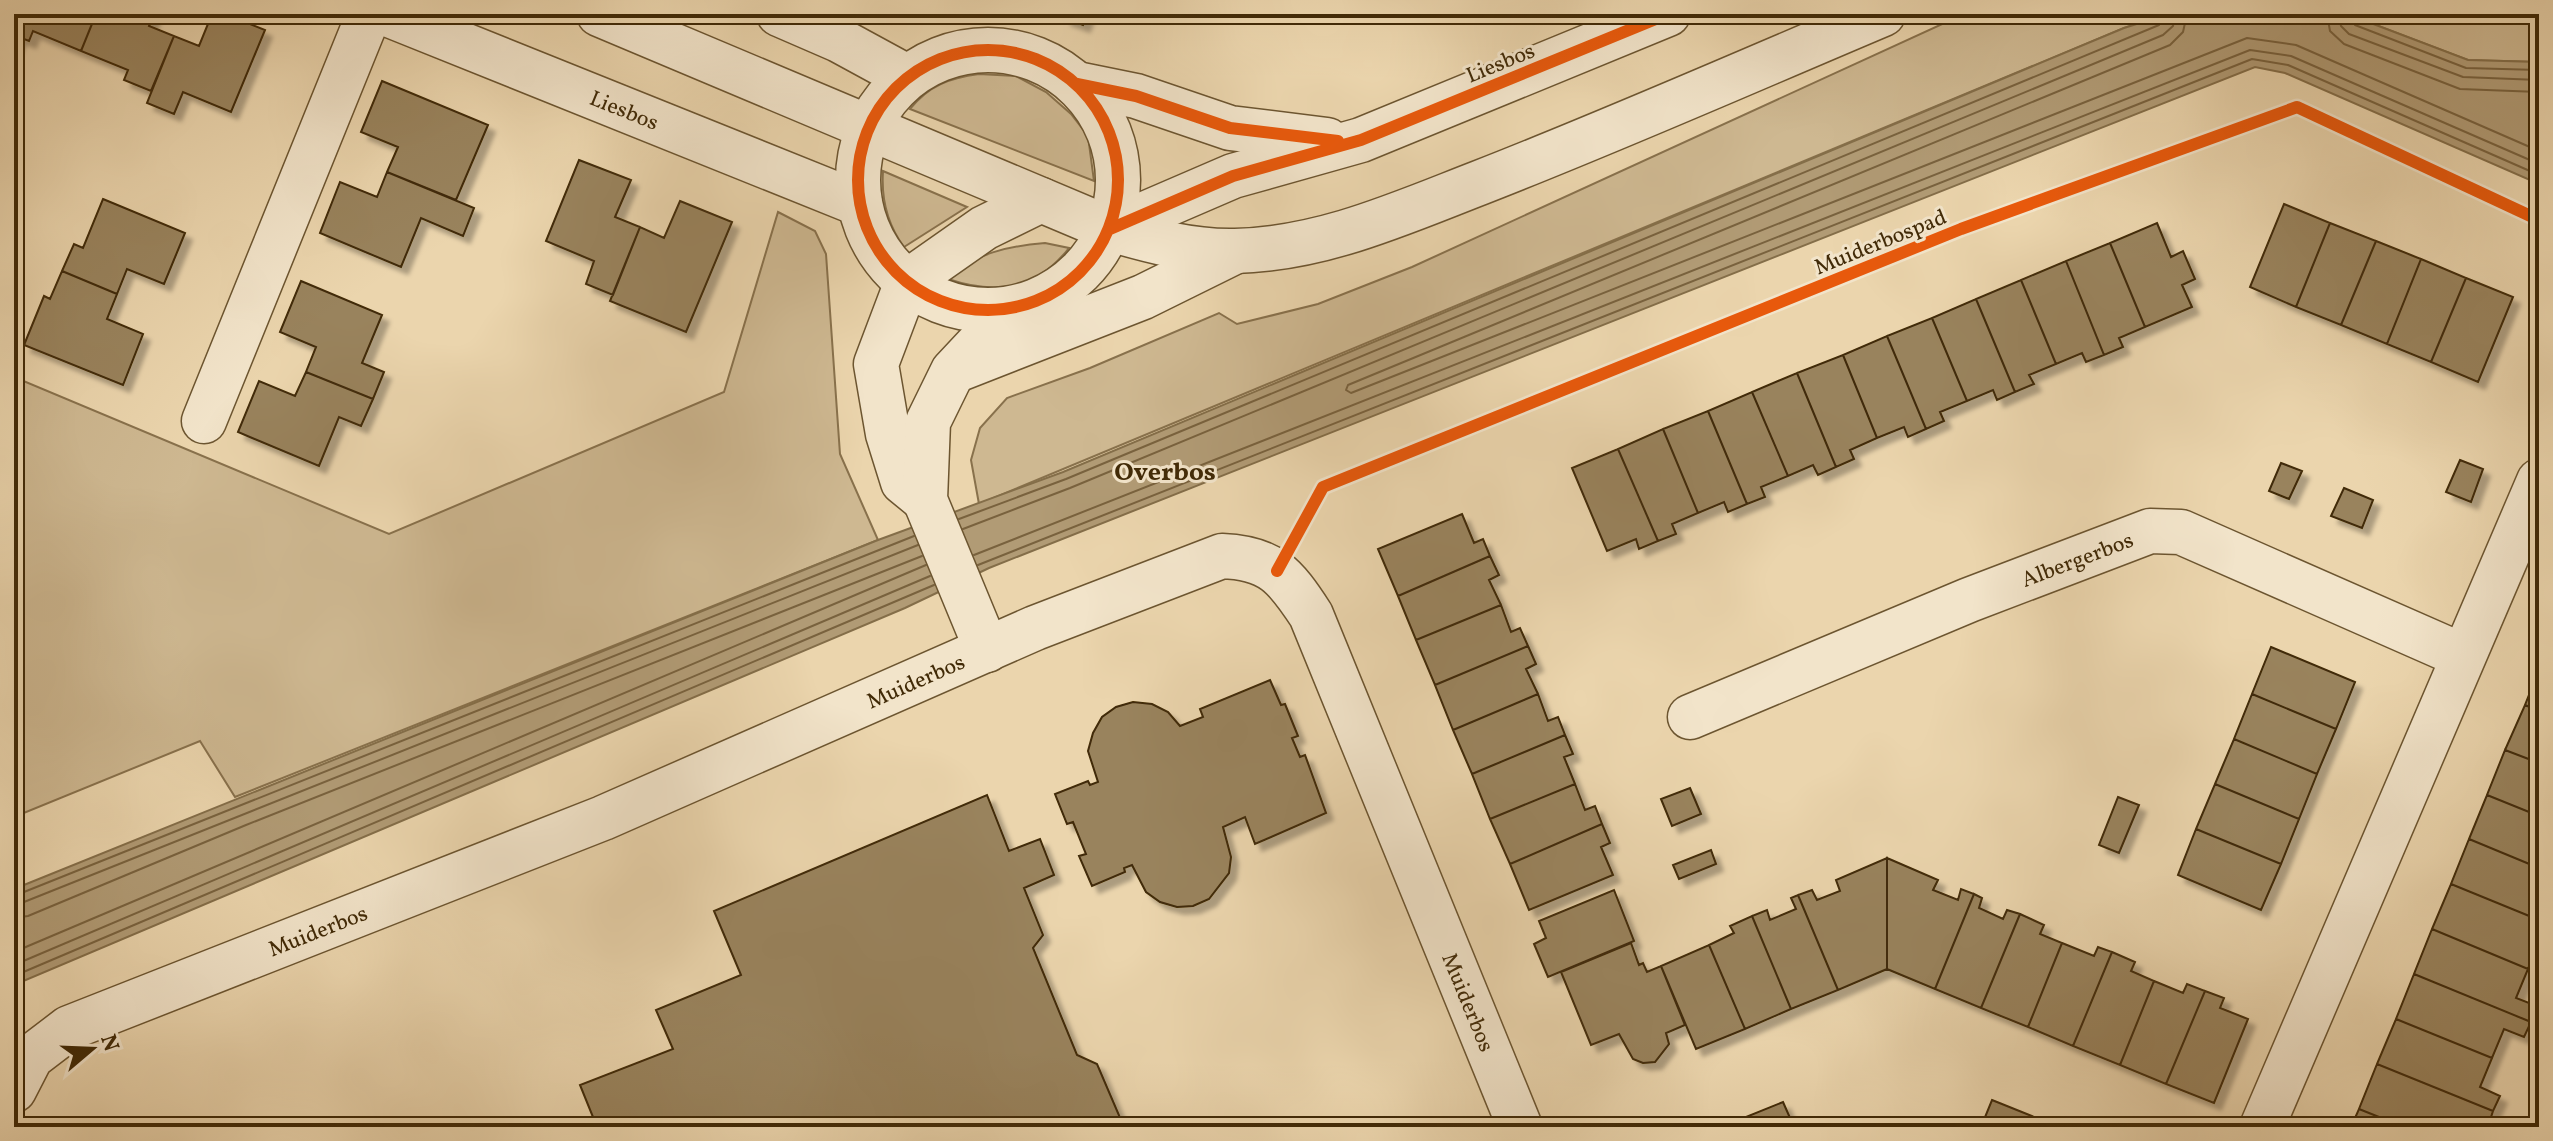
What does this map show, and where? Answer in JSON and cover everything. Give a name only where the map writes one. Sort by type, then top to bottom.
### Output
[{"type":"street","points":[[204,421],[369,14]]},
{"type":"street","name":"Liesbos","points":[[387,14],[860,204]]},
{"type":"street","points":[[599,14],[868,130],[1110,229],[1171,246],[1235,251],[1295,245],[1358,231],[1544,158],[1883,14]]},
{"type":"street","points":[[779,14],[839,40],[907,77]]},
{"type":"street","name":"Liesbos","points":[[1110,229],[1233,176],[1345,142],[1361,140],[1668,14]]},
{"type":"street","points":[[1007,50],[1044,62],[1077,84],[1102,115],[1116,152],[1118,191],[1110,229],[1087,267],[1053,294],[1011,309],[974,310],[939,301],[907,282],[886,260],[869,234],[860,204],[859,166],[868,130],[883,101],[907,77],[931,62],[968,51],[1007,50]]},
{"type":"street","name":"Liesbos","points":[[1077,84],[1136,96],[1230,128],[1345,142]]},
{"type":"street","points":[[925,500],[903,482],[888,434],[876,364],[907,282],[984,228],[1041,200]]},
{"type":"street","points":[[953,371],[1129,303],[1235,251]]},
{"type":"street","points":[[987,650],[925,500],[928,422],[953,371],[1011,309]]},
{"type":"street","points":[[2262,1127],[2539,481]]},
{"type":"street","name":"Albergerbos","points":[[1690,717],[1969,600],[2150,531],[2181,532],[2463,656]]},
{"type":"street","name":"Muiderbos","points":[[14,1090],[31,1057],[69,1028],[603,818],[987,650],[1222,556],[1252,557],[1277,571],[1292,586],[1311,615],[1520,1127]]},
{"type":"shaded area","points":[[1964,14],[2168,14],[2124,28],[979,504],[971,460],[980,428],[1007,398],[1090,368],[1219,313],[1237,324],[1318,304],[1412,267]]},
{"type":"shaded area","points":[[2347,14],[2539,14],[2539,62],[2468,60]]},
{"type":"shaded area","points":[[979,74],[1016,76],[1046,92],[1071,114],[1088,136],[1094,181],[910,109],[941,84]]},
{"type":"shaded area","points":[[883,171],[967,207],[904,247],[886,211]]},
{"type":"shaded area","points":[[778,212],[815,231],[826,254],[840,454],[878,540],[235,797],[200,741],[14,817],[14,506],[23,501],[14,496],[14,377],[389,534],[724,392]]},
{"type":"shaded area","points":[[1045,243],[1069,248],[1043,273],[1029,280],[1014,285],[982,287],[948,279],[969,263],[993,252]]},
{"type":"water","points":[[2168,14],[2347,14],[2468,60],[2539,62],[2539,184],[2285,73],[2255,67],[989,568],[905,608],[14,985],[14,889],[878,540],[1063,472],[2124,28]]},
{"type":"building","points":[[14,14],[96,14],[81,51],[33,31],[29,41],[19,37],[14,48]]},
{"type":"building","points":[[96,14],[154,14],[149,26],[174,36],[151,91],[124,80],[128,70],[81,51]]},
{"type":"building","points":[[212,14],[225,14],[265,30],[231,112],[183,92],[174,114],[147,103],[174,36],[199,46]]},
{"type":"building","points":[[1066,14],[1087,14],[1083,25],[1064,18]]},
{"type":"building","points":[[382,81],[488,125],[456,200],[387,172],[398,147],[361,132]]},
{"type":"building","points":[[579,160],[631,180],[615,217],[640,227],[613,295],[586,284],[594,261],[546,241]]},
{"type":"building","points":[[387,172],[474,208],[463,236],[421,218],[401,267],[320,233],[340,182],[377,197]]},
{"type":"building","points":[[103,199],[185,233],[164,284],[127,269],[117,294],[62,271],[74,244],[83,248]]},
{"type":"building","points":[[680,201],[732,222],[686,332],[610,301],[640,227],[664,238]]},
{"type":"building","points":[[2284,204],[2330,223],[2296,307],[2250,287]]},
{"type":"building","points":[[2157,223],[2171,257],[2183,251],[2195,279],[2182,285],[2192,307],[2145,327],[2110,243]]},
{"type":"building","points":[[2330,223],[2376,241],[2341,325],[2296,307]]},
{"type":"building","points":[[2376,241],[2421,259],[2387,344],[2341,325]]},
{"type":"building","points":[[2110,243],[2145,327],[2119,338],[2123,347],[2104,355],[2066,261]]},
{"type":"building","points":[[2421,259],[2466,278],[2431,362],[2387,344]]},
{"type":"building","points":[[2066,261],[2104,355],[2086,362],[2082,353],[2056,364],[2021,280]]},
{"type":"building","points":[[62,271],[117,294],[107,319],[143,334],[123,385],[24,345],[44,296],[50,299]]},
{"type":"building","points":[[2466,278],[2513,297],[2478,382],[2431,362]]},
{"type":"building","points":[[2021,280],[2056,364],[2029,375],[2034,384],[2015,392],[1976,299]]},
{"type":"building","points":[[301,281],[382,315],[362,363],[384,372],[373,399],[306,372],[316,347],[280,332]]},
{"type":"building","points":[[1976,299],[2015,392],[1997,400],[1993,390],[1967,401],[1932,318]]},
{"type":"building","points":[[1932,318],[1967,401],[1940,412],[1944,421],[1926,429],[1887,336]]},
{"type":"building","points":[[1887,336],[1926,429],[1908,437],[1904,427],[1877,438],[1843,355]]},
{"type":"building","points":[[1843,355],[1877,438],[1850,450],[1854,459],[1836,467],[1797,373]]},
{"type":"building","points":[[306,372],[373,399],[361,426],[339,417],[319,466],[238,432],[259,381],[295,396]]},
{"type":"building","points":[[1797,373],[1836,467],[1818,475],[1813,465],[1788,476],[1752,392]]},
{"type":"building","points":[[1752,392],[1788,476],[1761,487],[1765,497],[1747,504],[1708,411]]},
{"type":"building","points":[[1708,411],[1747,504],[1728,512],[1724,502],[1698,513],[1663,429]]},
{"type":"building","points":[[1663,429],[1698,513],[1672,524],[1676,534],[1658,541],[1618,449]]},
{"type":"building","points":[[1618,449],[1658,541],[1639,549],[1636,539],[1607,551],[1572,468]]},
{"type":"building","points":[[2460,460],[2483,469],[2471,502],[2446,492]]},
{"type":"building","points":[[2281,463],[2302,471],[2289,499],[2269,491]]},
{"type":"building","points":[[2344,488],[2373,500],[2362,528],[2331,516]]},
{"type":"building","points":[[1462,514],[1474,543],[1483,539],[1490,556],[1398,596],[1378,549]]},
{"type":"building","points":[[1490,556],[1499,575],[1489,580],[1501,605],[1416,640],[1398,596]]},
{"type":"building","points":[[1501,605],[1511,632],[1520,628],[1528,646],[1435,685],[1416,640]]},
{"type":"building","points":[[1528,646],[1536,664],[1526,669],[1538,694],[1453,730],[1435,685]]},
{"type":"building","points":[[2271,647],[2355,682],[2336,729],[2252,694]]},
{"type":"building","points":[[2539,670],[2539,711],[2525,705]]},
{"type":"building","points":[[1270,680],[1281,705],[1285,704],[1298,736],[1292,738],[1300,757],[1305,755],[1326,813],[1255,844],[1245,817],[1223,827],[1231,857],[1229,873],[1209,899],[1193,906],[1177,907],[1160,902],[1146,892],[1132,865],[1124,868],[1125,872],[1092,886],[1079,856],[1086,854],[1073,822],[1067,824],[1055,794],[1088,781],[1090,785],[1098,782],[1088,751],[1102,717],[1116,707],[1133,702],[1152,704],[1168,712],[1180,726],[1203,717],[1200,709]]},
{"type":"building","points":[[1538,694],[1548,721],[1558,717],[1565,735],[1472,774],[1453,730]]},
{"type":"building","points":[[2252,694],[2336,729],[2317,774],[2234,739]]},
{"type":"building","points":[[2525,705],[2539,711],[2539,763],[2505,750]]},
{"type":"building","points":[[1565,735],[1573,754],[1564,757],[1575,784],[1490,819],[1472,774]]},
{"type":"building","points":[[2234,739],[2317,774],[2299,819],[2215,784]]},
{"type":"building","points":[[2505,750],[2539,763],[2539,816],[2487,795]]},
{"type":"building","points":[[1575,784],[1585,810],[1595,806],[1602,824],[1510,864],[1490,819]]},
{"type":"building","points":[[2215,784],[2299,819],[2281,864],[2196,829]]},
{"type":"building","points":[[1690,788],[1701,814],[1672,826],[1661,799]]},
{"type":"building","points":[[987,795],[1009,851],[1040,839],[1054,875],[1024,888],[1043,935],[1033,948],[1077,1055],[1097,1064],[1124,1127],[597,1127],[580,1085],[673,1049],[656,1010],[741,975],[714,911]]},
{"type":"building","points":[[2487,795],[2539,816],[2539,868],[2469,839]]},
{"type":"building","points":[[2118,797],[2139,805],[2119,853],[2099,845]]},
{"type":"building","points":[[1602,824],[1610,843],[1601,847],[1613,875],[1529,910],[1510,864]]},
{"type":"building","points":[[2196,829],[2281,864],[2261,910],[2178,875]]},
{"type":"building","points":[[2469,839],[2539,868],[2539,920],[2451,884]]},
{"type":"building","points":[[1711,850],[1716,864],[1679,879],[1673,865]]},
{"type":"building","points":[[1887,858],[1887,969],[1838,990],[1798,895],[1812,890],[1817,900],[1840,891],[1836,880]]},
{"type":"building","points":[[1887,858],[1938,880],[1933,890],[1958,900],[1961,889],[1974,894],[1935,989],[1887,969]]},
{"type":"building","points":[[2451,884],[2539,920],[2539,942],[2528,969],[2432,929]]},
{"type":"building","points":[[1614,890],[1634,941],[1548,977],[1534,944],[1546,938],[1539,921]]},
{"type":"building","points":[[1974,894],[1982,898],[1979,908],[2003,919],[2007,910],[2020,914],[1981,1008],[1935,989]]},
{"type":"building","points":[[1798,895],[1838,990],[1791,1009],[1752,916],[1767,910],[1770,920],[1796,909],[1791,898]]},
{"type":"building","points":[[2020,914],[2044,925],[2040,934],[2062,943],[2028,1027],[1981,1008]]},
{"type":"building","points":[[1752,916],[1791,1009],[1745,1029],[1709,945],[1734,933],[1730,926]]},
{"type":"building","points":[[2432,929],[2528,969],[2516,998],[2537,1006],[2531,1022],[2414,974]]},
{"type":"building","points":[[1631,943],[1639,965],[1643,963],[1647,972],[1661,966],[1685,1025],[1666,1033],[1669,1044],[1655,1062],[1643,1063],[1633,1059],[1619,1034],[1591,1045],[1561,972]]},
{"type":"building","points":[[2062,943],[2094,956],[2098,947],[2112,952],[2073,1046],[2028,1027]]},
{"type":"building","points":[[1709,945],[1745,1029],[1696,1049],[1661,966]]},
{"type":"building","points":[[2112,952],[2135,962],[2131,971],[2154,981],[2120,1065],[2073,1046]]},
{"type":"building","points":[[2414,974],[2531,1022],[2524,1037],[2504,1029],[2492,1058],[2396,1019]]},
{"type":"building","points":[[2154,981],[2183,993],[2187,984],[2205,991],[2166,1084],[2120,1065]]},
{"type":"building","points":[[2205,991],[2224,998],[2220,1008],[2248,1019],[2214,1103],[2166,1084]]},
{"type":"building","points":[[2396,1019],[2492,1058],[2480,1087],[2500,1096],[2493,1111],[2377,1064]]},
{"type":"building","points":[[2377,1064],[2493,1111],[2488,1126],[2467,1118],[2464,1127],[2404,1127],[2359,1109]]},
{"type":"building","points":[[1992,1100],[2059,1127],[1981,1127]]},
{"type":"building","points":[[1783,1102],[1794,1127],[1739,1127],[1736,1121]]},
{"type":"building","points":[[2359,1109],[2404,1127],[2351,1127]]},
{"type":"cycle path","points":[[1110,229],[1233,176],[1361,140],[1668,14]]},
{"type":"cycle path","points":[[988,50],[1038,60],[1080,88],[1108,130],[1118,180],[1108,230],[1080,272],[1038,300],[988,310],[938,300],[896,272],[868,230],[858,180],[868,130],[896,88],[938,60],[988,50]]},
{"type":"cycle path","points":[[1077,84],[1136,96],[1230,128],[1338,141]]},
{"type":"cycle path","name":"Muiderbospad","points":[[1277,571],[1323,487],[1961,229],[2297,107],[2539,220]]},
{"type":"district","name":"Overbos","points":[[1165,471]]}]
